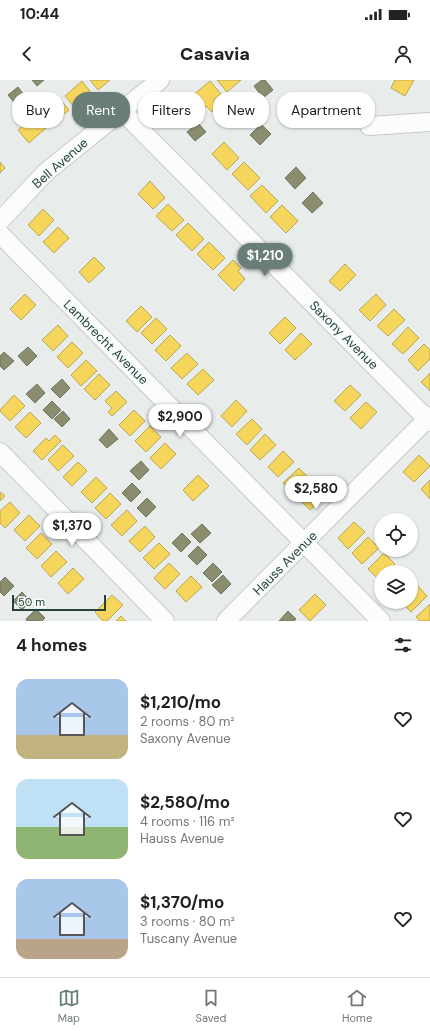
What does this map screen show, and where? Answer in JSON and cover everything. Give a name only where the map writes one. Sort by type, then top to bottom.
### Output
[{"type":"street","name":"Bell Avenue","points":[[130,104],[160,80]]},
{"type":"street","name":"Saxony Avenue","points":[[130,119],[429,419]]},
{"type":"street","points":[[375,126],[430,122]]},
{"type":"street","name":"Bell Avenue","points":[[0,221],[46,172],[101,128]]},
{"type":"street","name":"Lambrecht Avenue","points":[[0,234],[381,621]]},
{"type":"street","name":"Hauss Avenue","points":[[226,621],[429,419]]},
{"type":"street","points":[[0,452],[165,621]]},
{"type":"building: Homes","points":[[90,80],[110,80],[98,90]]},
{"type":"building: Homes","points":[[217,80],[241,80],[227,92]]},
{"type":"building: Homes","points":[[395,80],[414,80],[405,96],[391,88]]},
{"type":"building: Homes","points":[[82,81],[90,92],[72,92],[72,104],[65,96]]},
{"type":"building: Homes","points":[[210,81],[219,92],[213,92],[212,112],[206,106],[205,107],[205,92],[197,92]]},
{"type":"building: Homes","points":[[64,104],[69,110],[64,114]]},
{"type":"building: Homes","points":[[21,128],[46,128],[29,143],[18,130]]},
{"type":"building: Homes","points":[[224,142],[239,158],[227,170],[212,154]]},
{"type":"building: Homes","points":[[0,162],[5,168],[0,173]]},
{"type":"building: Homes","points":[[244,162],[260,178],[248,190],[232,174]]},
{"type":"building: Homes","points":[[150,181],[165,198],[153,209],[138,194]]},
{"type":"building: Homes","points":[[262,185],[278,201],[266,213],[250,196]]},
{"type":"building: Homes","points":[[168,204],[184,220],[172,231],[156,216]]},
{"type":"building: Homes","points":[[282,205],[298,221],[286,233],[270,217]]},
{"type":"building: Homes","points":[[43,209],[54,220],[39,236],[28,225]]},
{"type":"building: Homes","points":[[188,223],[204,239],[192,251],[176,235]]},
{"type":"building: Homes","points":[[58,227],[69,238],[54,253],[43,242]]},
{"type":"building: Homes","points":[[209,242],[225,258],[213,270],[197,254]]},
{"type":"building: Homes","points":[[94,257],[105,268],[89,283],[79,272]]},
{"type":"building: Homes","points":[[233,260],[241,268],[238,271],[245,279],[234,291],[218,275]]},
{"type":"building: Homes","points":[[345,264],[356,275],[340,291],[329,281]]},
{"type":"building: Homes","points":[[25,294],[36,305],[21,320],[10,309]]},
{"type":"building: Homes","points":[[376,294],[386,305],[370,321],[359,310]]},
{"type":"building: Homes","points":[[141,306],[152,317],[137,332],[126,321]]},
{"type":"building: Homes","points":[[394,309],[405,320],[388,336],[377,326]]},
{"type":"building: Homes","points":[[285,317],[296,328],[280,344],[269,333]]},
{"type":"building: Homes","points":[[156,318],[167,329],[152,344],[141,333]]},
{"type":"building: Homes","points":[[58,325],[68,336],[53,351],[42,340]]},
{"type":"building: Homes","points":[[408,327],[419,338],[403,354],[392,344]]},
{"type":"building: Homes","points":[[301,333],[312,344],[295,360],[285,350]]},
{"type":"building: Homes","points":[[170,335],[181,346],[166,361],[155,350]]},
{"type":"building: Homes","points":[[72,342],[83,353],[68,368],[57,357]]},
{"type":"building: Homes","points":[[424,344],[430,350],[430,359],[418,371],[408,360]]},
{"type":"building: Homes","points":[[187,353],[198,364],[182,379],[171,368]]},
{"type":"building: Homes","points":[[86,360],[97,371],[81,386],[71,375]]},
{"type":"building: Homes","points":[[203,369],[214,380],[198,395],[187,384]]},
{"type":"building: Homes","points":[[430,373],[430,391],[421,382]]},
{"type":"building: Homes","points":[[99,374],[110,385],[95,400],[84,389]]},
{"type":"building: Homes","points":[[350,385],[361,395],[345,411],[334,401]]},
{"type":"building: Homes","points":[[116,391],[127,402],[112,416],[108,412],[112,408],[105,401]]},
{"type":"building: Homes","points":[[14,395],[25,406],[10,421],[0,410]]},
{"type":"building: Homes","points":[[236,400],[247,411],[232,427],[221,416]]},
{"type":"building: Homes","points":[[366,402],[377,412],[361,429],[350,418]]},
{"type":"building: Homes","points":[[134,410],[145,421],[130,436],[119,425]]},
{"type":"building: Homes","points":[[30,412],[41,423],[26,438],[15,427]]},
{"type":"building: Homes","points":[[252,419],[262,429],[247,445],[236,434]]},
{"type":"building: Homes","points":[[150,426],[161,437],[146,452],[135,441]]},
{"type":"building: Homes","points":[[265,434],[276,445],[260,460],[250,450]]},
{"type":"building: Homes","points":[[55,435],[61,441],[42,460],[33,451],[46,438],[49,441]]},
{"type":"building: Homes","points":[[165,443],[176,454],[161,469],[150,458]]},
{"type":"building: Homes","points":[[63,445],[74,456],[58,471],[48,460]]},
{"type":"building: Homes","points":[[283,451],[294,462],[278,477],[268,467]]},
{"type":"building: Homes","points":[[419,455],[430,466],[414,482],[403,472]]},
{"type":"building: Homes","points":[[78,462],[87,471],[72,486],[63,477]]},
{"type":"building: Homes","points":[[299,468],[310,479],[294,494],[283,483]]},
{"type":"building: Homes","points":[[198,475],[209,486],[193,501],[183,490]]},
{"type":"building: Homes","points":[[96,477],[107,488],[92,503],[81,492]]},
{"type":"building: Homes","points":[[430,480],[430,499],[421,489]]},
{"type":"building: Homes","points":[[315,484],[326,495],[310,510],[300,500]]},
{"type":"building: Homes","points":[[0,492],[5,496],[0,501]]},
{"type":"building: Homes","points":[[110,493],[121,504],[106,519],[95,508]]},
{"type":"building: Homes","points":[[10,502],[20,513],[5,528],[0,523],[0,511]]},
{"type":"building: Homes","points":[[127,510],[137,521],[122,536],[111,525]]},
{"type":"building: Homes","points":[[29,515],[40,526],[25,541],[14,530]]},
{"type":"building: Homes","points":[[354,522],[365,532],[348,549],[338,538]]},
{"type":"building: Homes","points":[[145,526],[155,537],[140,552],[129,541]]},
{"type":"building: Homes","points":[[41,533],[52,544],[37,559],[26,548]]},
{"type":"building: Homes","points":[[368,537],[374,543],[374,553],[362,564],[352,553]]},
{"type":"building: Homes","points":[[159,543],[170,554],[154,569],[143,558]]},
{"type":"building: Homes","points":[[56,551],[67,562],[51,577],[41,566]]},
{"type":"building: Homes","points":[[380,557],[388,557],[395,564],[374,565],[374,575],[368,569]]},
{"type":"building: Homes","points":[[169,563],[180,574],[165,589],[154,578]]},
{"type":"building: Homes","points":[[73,568],[84,579],[68,594],[58,583]]},
{"type":"building: Homes","points":[[191,576],[202,587],[186,602],[176,591]]},
{"type":"building: Homes","points":[[418,586],[427,596],[418,605]]},
{"type":"building: Homes","points":[[315,594],[326,605],[310,621],[299,610]]},
{"type":"building: Homes","points":[[112,595],[123,605],[107,621],[103,621],[95,612]]},
{"type":"building: Homes","points":[[430,604],[430,621],[420,621],[416,617]]},
{"type":"building: Homes","points":[[121,616],[126,621],[116,621]]},
{"type":"building: Industry","points":[[32,80],[44,80],[37,86]]},
{"type":"building: Industry","points":[[262,80],[265,80],[273,90],[269,93],[258,92],[254,86]]},
{"type":"building: Industry","points":[[18,87],[22,92],[12,92],[12,100],[8,95]]},
{"type":"building: Industry","points":[[192,128],[202,128],[206,132],[195,141],[187,132]]},
{"type":"building: Industry","points":[[257,128],[265,128],[271,134],[260,145],[250,135]]},
{"type":"building: Industry","points":[[296,167],[306,178],[295,189],[285,178]]},
{"type":"building: Industry","points":[[313,192],[323,203],[312,213],[302,203]]},
{"type":"building: Industry","points":[[28,347],[37,356],[27,366],[18,356]]},
{"type":"building: Industry","points":[[4,352],[14,361],[4,370],[0,366],[0,356]]},
{"type":"building: Industry","points":[[62,379],[70,388],[60,398],[51,389]]},
{"type":"building: Industry","points":[[37,384],[45,393],[35,403],[26,394]]},
{"type":"building: Industry","points":[[52,401],[61,410],[52,419],[43,410]]},
{"type":"building: Industry","points":[[63,411],[70,419],[62,427],[54,419]]},
{"type":"building: Industry","points":[[109,429],[118,439],[107,448],[99,440]]},
{"type":"building: Industry","points":[[141,461],[149,470],[139,480],[130,471]]},
{"type":"building: Industry","points":[[132,483],[141,492],[131,502],[122,493]]},
{"type":"building: Industry","points":[[147,498],[156,507],[146,517],[137,508]]},
{"type":"building: Industry","points":[[202,524],[211,533],[200,543],[191,534]]},
{"type":"building: Industry","points":[[182,533],[191,542],[181,552],[172,543]]},
{"type":"building: Industry","points":[[198,546],[207,555],[197,565],[188,556]]},
{"type":"building: Industry","points":[[213,563],[222,572],[212,582],[203,573]]},
{"type":"building: Industry","points":[[223,575],[231,584],[221,594],[212,585]]},
{"type":"building: Industry","points":[[5,577],[14,586],[4,596],[0,592],[0,582]]},
{"type":"building: Industry","points":[[22,592],[30,601],[22,610],[13,601]]},
{"type":"building: Industry","points":[[36,609],[45,618],[42,621],[27,621],[26,619]]},
{"type":"building: Industry","points":[[288,611],[296,619],[294,621],[279,621]]}]
